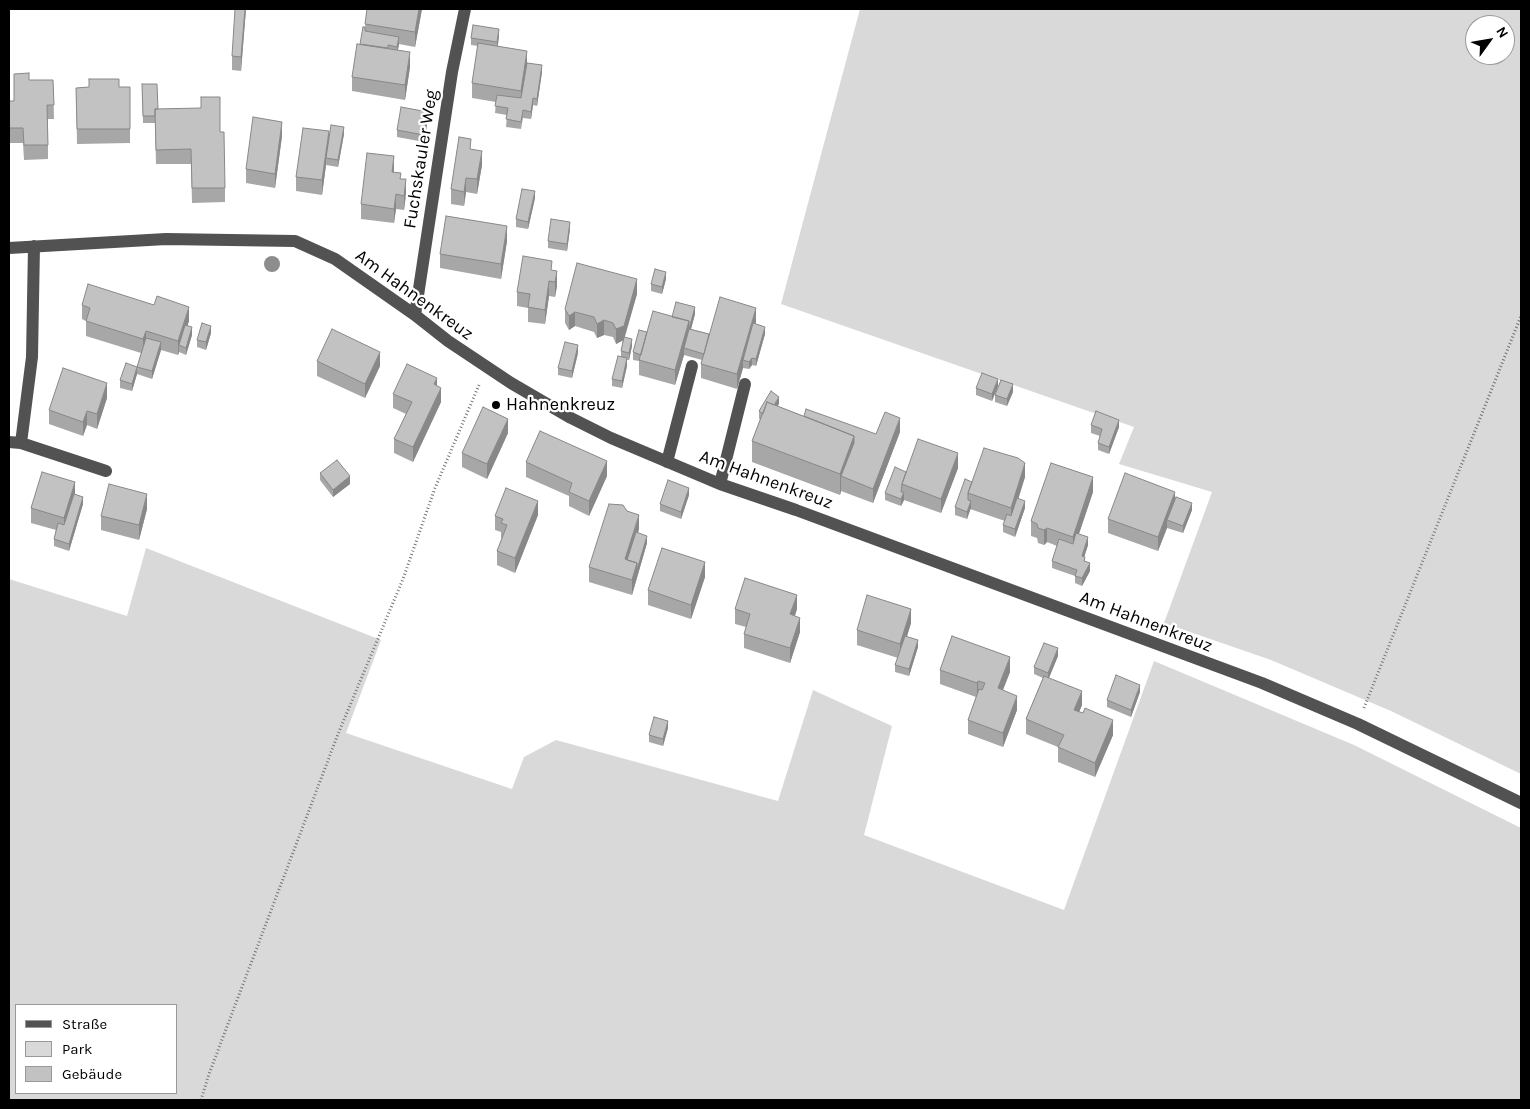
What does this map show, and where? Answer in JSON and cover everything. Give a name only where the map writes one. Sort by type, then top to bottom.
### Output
[{"type":"street","name":"Fuchskauler Weg","points":[[415,315],[452,72],[465,9]]},
{"type":"street","name":"Am Hahnenkreuz","points":[[9,248],[166,239],[295,241],[335,259],[489,369],[571,418],[667,462],[720,484],[796,510],[1253,680],[1358,724],[1521,802]]},
{"type":"street","points":[[34,246],[32,357],[15,443],[106,471]]},
{"type":"street","points":[[667,462],[692,366]]},
{"type":"street","points":[[720,484],[745,384]]},
{"type":"path","points":[[1358,724],[1521,316]]},
{"type":"path","points":[[201,1100],[209,1074],[338,734],[403,579],[435,488],[479,386],[489,369]]},
{"type":"green space","points":[[860,9],[1521,9],[1521,774],[1391,711],[1271,660],[1164,623],[1212,492],[1119,464],[1134,427],[781,304]]},
{"type":"green space","points":[[146,548],[381,640],[346,733],[512,789],[524,757],[556,740],[778,801],[813,690],[892,726],[864,835],[1064,910],[1154,661],[1354,745],[1521,828],[1521,1100],[9,1100],[9,579],[127,616]]},
{"type":"building","points":[[235,9],[245,9],[241,57],[232,56]]},
{"type":"building","points":[[367,9],[419,9],[415,32],[365,24]]},
{"type":"building","points":[[473,25],[499,29],[497,42],[471,38]]},
{"type":"building","points":[[363,27],[365,27],[365,31],[399,37],[397,47],[388,45],[388,48],[360,44]]},
{"type":"building","points":[[478,43],[527,51],[521,91],[472,83]]},
{"type":"building","points":[[357,44],[410,52],[405,85],[352,77]]},
{"type":"building","points":[[527,63],[542,65],[537,99],[533,98],[531,112],[523,110],[521,122],[506,119],[508,108],[495,106],[497,95],[521,98]]},
{"type":"building","points":[[29,73],[29,80],[53,80],[54,105],[47,105],[48,145],[24,145],[23,128],[9,128],[9,101],[14,101],[14,74]]},
{"type":"building","points":[[89,79],[119,79],[119,87],[130,87],[130,129],[77,129],[76,88],[89,87]]},
{"type":"building","points":[[142,84],[157,84],[158,109],[155,109],[155,116],[143,116]]},
{"type":"building","points":[[201,97],[220,97],[220,132],[224,132],[225,188],[192,188],[191,149],[156,150],[155,109],[201,108]]},
{"type":"building","points":[[401,107],[428,112],[424,135],[397,130]]},
{"type":"building","points":[[253,117],[282,122],[275,174],[246,169]]},
{"type":"building","points":[[331,125],[344,127],[338,160],[326,158]]},
{"type":"building","points":[[303,128],[329,131],[322,180],[296,177]]},
{"type":"building","points":[[459,137],[471,139],[470,149],[482,151],[477,179],[466,178],[464,192],[451,189]]},
{"type":"building","points":[[367,153],[394,156],[392,172],[401,173],[400,179],[406,179],[404,196],[396,194],[394,209],[361,204]]},
{"type":"building","points":[[522,189],[535,191],[528,222],[516,219]]},
{"type":"building","points":[[446,216],[507,226],[501,264],[440,254]]},
{"type":"building","points":[[551,219],[570,222],[567,244],[548,241]]},
{"type":"building","points":[[523,256],[552,261],[551,270],[557,271],[555,282],[549,281],[545,310],[528,307],[530,294],[517,292]]},
{"type":"building","points":[[577,263],[637,279],[624,326],[616,329],[613,323],[604,320],[597,324],[594,317],[575,312],[569,316],[565,309]]},
{"type":"building","points":[[655,269],[666,272],[662,287],[651,284]]},
{"type":"building","points":[[88,284],[154,305],[157,296],[189,307],[178,341],[146,331],[143,339],[86,321],[90,308],[82,305]]},
{"type":"building","points":[[720,297],[756,308],[737,374],[701,364]]},
{"type":"building","points":[[676,302],[695,307],[689,329],[689,321],[672,317]]},
{"type":"building","points":[[653,311],[689,321],[675,370],[639,360]]},
{"type":"building","points":[[202,323],[211,326],[206,342],[197,340]]},
{"type":"building","points":[[753,323],[765,327],[756,359],[752,358],[749,362],[743,360]]},
{"type":"building","points":[[185,325],[192,327],[186,348],[179,345]]},
{"type":"building","points":[[332,329],[380,352],[365,384],[317,361]]},
{"type":"building","points":[[689,329],[709,334],[704,354],[684,348]]},
{"type":"building","points":[[639,330],[647,332],[641,355],[633,352]]},
{"type":"building","points":[[624,337],[632,339],[629,353],[621,351]]},
{"type":"building","points":[[146,338],[161,342],[152,371],[137,367]]},
{"type":"building","points":[[565,342],[578,345],[572,371],[558,368]]},
{"type":"building","points":[[618,356],[627,358],[622,381],[612,379]]},
{"type":"building","points":[[126,363],[137,367],[132,384],[120,380]]},
{"type":"building","points":[[407,364],[437,378],[434,384],[441,388],[413,447],[394,439],[412,402],[393,394]]},
{"type":"building","points":[[63,368],[107,383],[97,414],[87,411],[83,422],[49,410]]},
{"type":"building","points":[[982,373],[998,379],[992,394],[976,388]]},
{"type":"building","points":[[1001,380],[1013,384],[1007,399],[995,395]]},
{"type":"building","points":[[771,391],[779,397],[774,405],[767,402],[763,414],[759,411]]},
{"type":"building","points":[[767,402],[854,436],[840,474],[752,441]]},
{"type":"building","points":[[483,407],[508,419],[487,464],[462,453]]},
{"type":"building","points":[[806,409],[876,434],[885,412],[900,418],[873,489],[841,476],[854,443],[854,436],[804,416]]},
{"type":"building","points":[[1096,411],[1119,420],[1109,447],[1098,443],[1102,429],[1091,425]]},
{"type":"building","points":[[540,431],[607,461],[589,501],[569,492],[572,483],[526,462]]},
{"type":"building","points":[[918,439],[958,453],[941,499],[902,484]]},
{"type":"building","points":[[984,448],[1018,458],[1025,463],[1011,508],[968,493]]},
{"type":"building","points":[[337,460],[350,476],[333,490],[320,473]]},
{"type":"building","points":[[1051,463],[1093,477],[1073,537],[1047,528],[1044,530],[1038,528],[1037,524],[1031,521]]},
{"type":"building","points":[[895,467],[906,472],[902,484],[901,492],[904,492],[901,499],[885,493]]},
{"type":"building","points":[[42,472],[75,482],[64,518],[31,508]]},
{"type":"building","points":[[1125,473],[1175,492],[1158,537],[1108,519]]},
{"type":"building","points":[[965,479],[972,482],[968,493],[968,500],[971,501],[967,512],[955,507]]},
{"type":"building","points":[[668,480],[689,488],[681,512],[660,504]]},
{"type":"building","points":[[109,484],[147,494],[139,525],[101,516]]},
{"type":"building","points":[[506,488],[538,501],[515,558],[497,551],[507,525],[501,523],[503,519],[495,516]]},
{"type":"building","points":[[74,494],[83,497],[69,544],[54,539],[58,523],[64,525]]},
{"type":"building","points":[[1176,497],[1192,503],[1183,526],[1167,520]]},
{"type":"building","points":[[1017,498],[1025,501],[1015,529],[1003,525],[1007,514],[1011,516]]},
{"type":"building","points":[[609,504],[623,505],[627,511],[639,515],[625,559],[637,563],[632,580],[589,567]]},
{"type":"building","points":[[636,532],[647,536],[637,570],[637,563],[627,560]]},
{"type":"building","points":[[1076,533],[1088,537],[1082,556],[1085,557],[1084,561],[1090,563],[1082,578],[1075,576],[1077,570],[1052,561],[1059,539],[1073,544]]},
{"type":"building","points":[[662,548],[705,562],[691,605],[648,590]]},
{"type":"building","points":[[745,578],[797,595],[790,614],[800,618],[790,648],[744,634],[750,614],[735,609]]},
{"type":"building","points":[[867,595],[911,609],[900,644],[857,630]]},
{"type":"building","points":[[905,636],[918,640],[909,669],[895,665]]},
{"type":"building","points":[[952,636],[1010,657],[998,688],[1017,696],[1003,733],[968,720],[979,689],[982,690],[985,683],[978,681],[977,683],[940,670]]},
{"type":"building","points":[[1044,643],[1058,648],[1048,673],[1034,667]]},
{"type":"building","points":[[1116,675],[1140,685],[1131,710],[1107,700]]},
{"type":"building","points":[[1044,676],[1082,691],[1074,710],[1083,713],[1085,708],[1113,720],[1095,763],[1058,747],[1064,735],[1026,719]]},
{"type":"building","points":[[654,717],[668,721],[663,739],[649,735]]},
{"type":"place","name":"Hahnenkreuz","points":[[496,405]]}]
